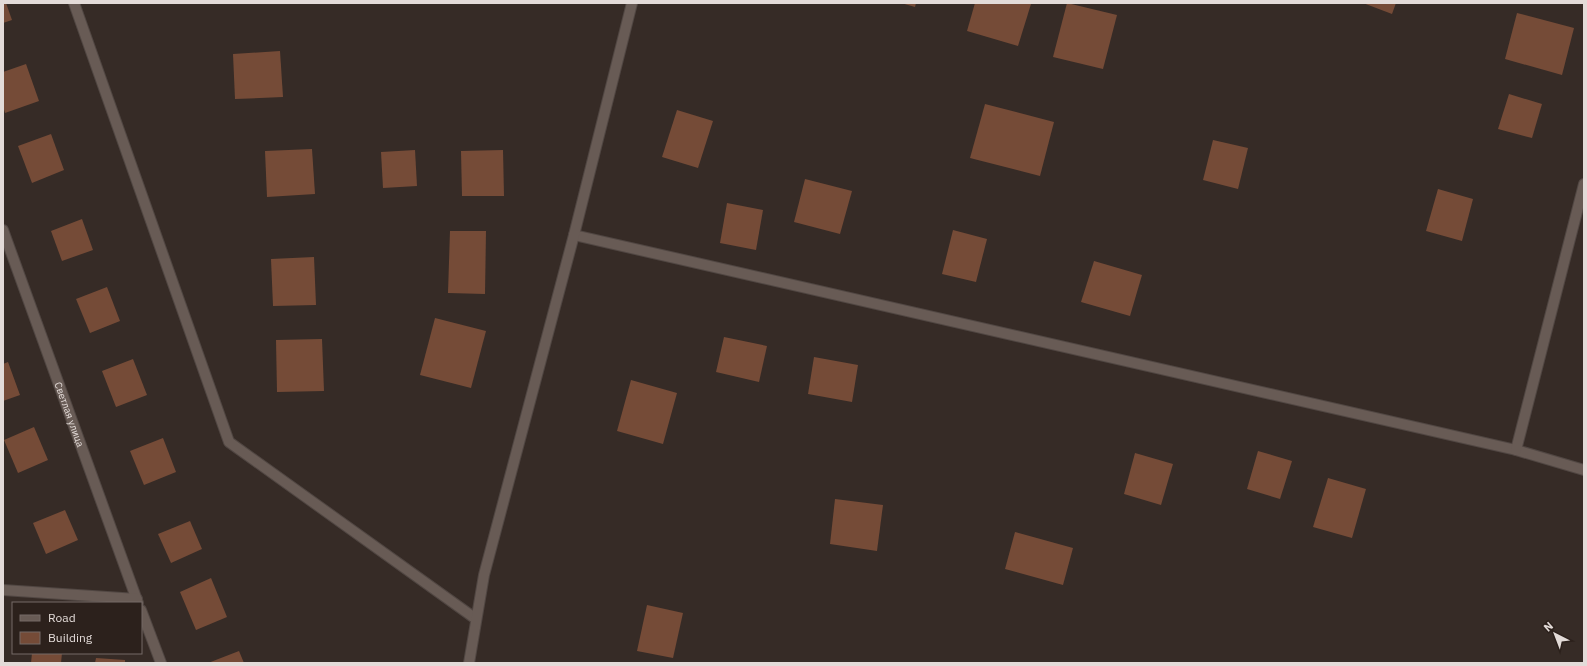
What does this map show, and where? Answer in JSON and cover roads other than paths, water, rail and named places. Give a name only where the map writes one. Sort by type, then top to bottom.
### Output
[{"type":"street","points":[[74,3],[229,442],[476,620]]},
{"type":"street","points":[[469,663],[484,575],[574,235],[632,3]]},
{"type":"street","points":[[1516,450],[1584,184]]},
{"type":"street","name":"Светлая улица","points":[[3,230],[138,601],[3,590]]},
{"type":"street","points":[[574,235],[1516,450],[1584,470]]},
{"type":"street","points":[[142,613],[161,663]]}]
